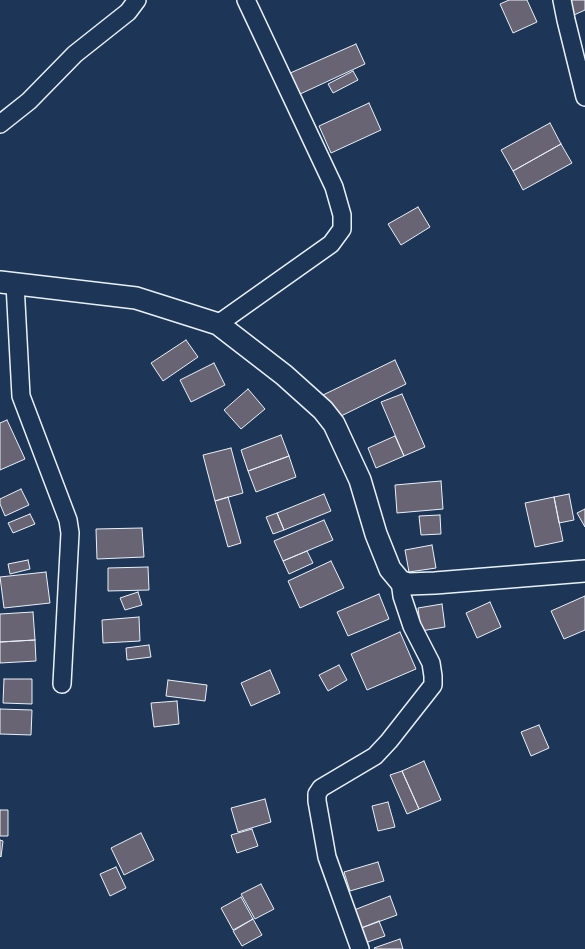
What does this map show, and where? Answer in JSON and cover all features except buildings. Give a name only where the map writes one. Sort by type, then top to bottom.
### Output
[{"type":"street","points":[[0,124],[29,102],[75,54],[128,12],[137,0]]},
{"type":"street","points":[[218,324],[331,244],[342,229],[342,215],[334,187],[246,0]]},
{"type":"street","points":[[562,0],[585,97]]},
{"type":"street","points":[[62,684],[70,533],[68,520],[21,396],[8,283],[136,298],[218,324],[284,375],[323,410],[334,424],[360,480],[376,534],[390,569],[400,581],[408,584],[435,583],[585,570]]},
{"type":"street","points":[[360,949],[354,936],[327,857],[317,794],[322,788],[375,756],[394,735],[433,685],[433,676],[430,663],[412,626],[402,596],[400,581]]}]
